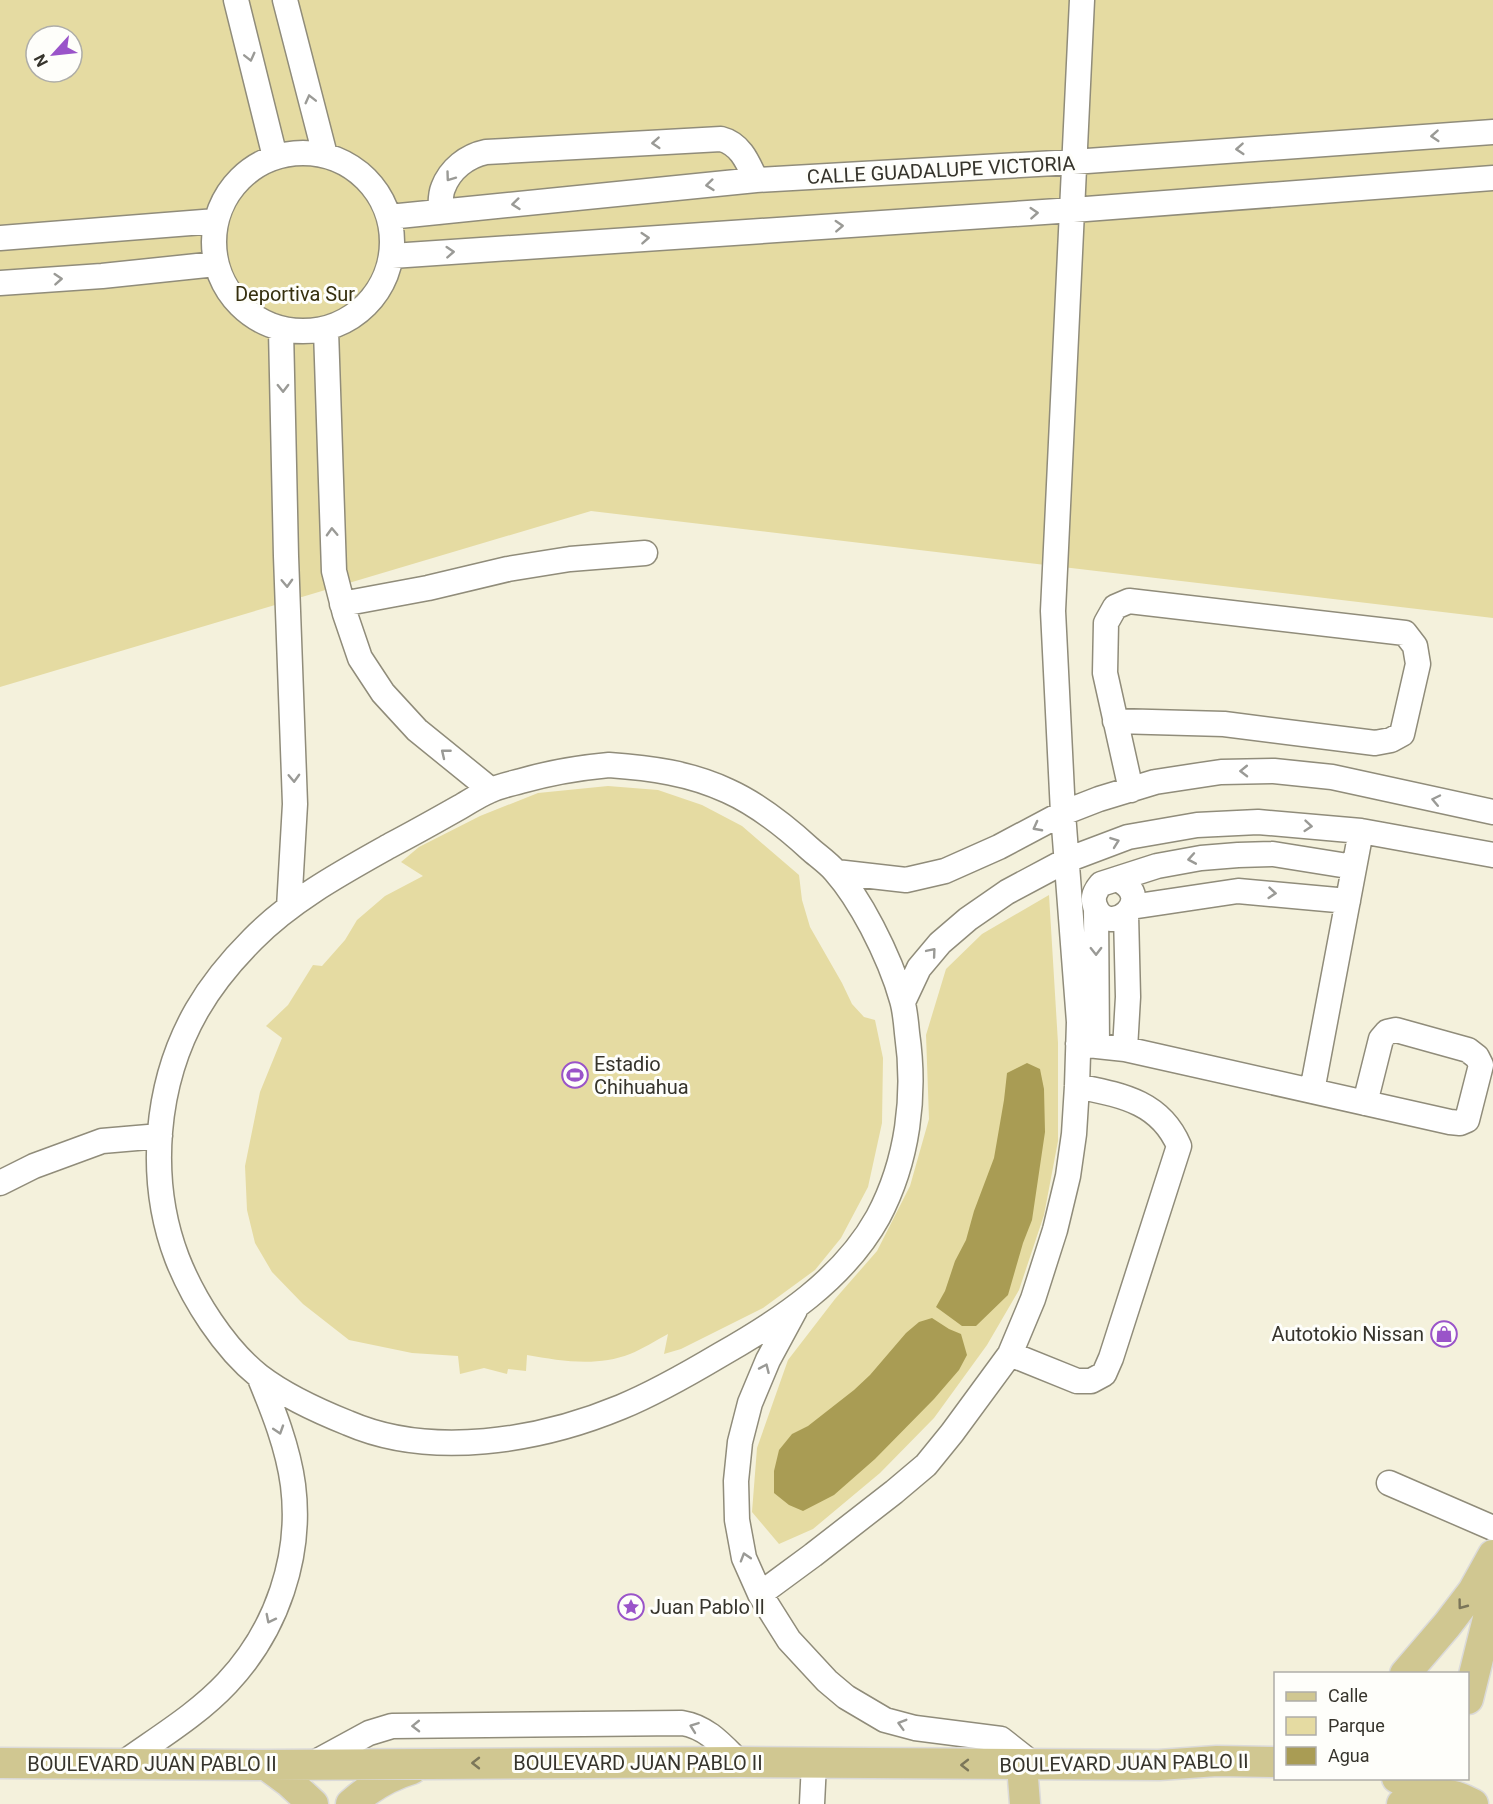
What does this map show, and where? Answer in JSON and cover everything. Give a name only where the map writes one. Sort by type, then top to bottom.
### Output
[{"type":"main road","points":[[1407,1672],[1473,1591],[1493,1556]]},
{"type":"main road","points":[[1469,1691],[1493,1598]]},
{"type":"main road","points":[[1217,1761],[1274,1745]]},
{"type":"main road","name":"BOULEVARD JUAN PABLO II","points":[[0,1763],[266,1765],[739,1762],[1160,1766],[1217,1761],[1274,1762]]},
{"type":"main road","points":[[351,1804],[394,1774],[433,1764]]},
{"type":"main road","points":[[266,1765],[313,1804]]},
{"type":"main road","points":[[1025,1804],[1028,1765]]},
{"type":"main road","points":[[1402,1780],[1442,1788],[1473,1804]]},
{"type":"main road","points":[[1402,1804],[1442,1788]]},
{"type":"lane","points":[[236,0],[275,157]]},
{"type":"lane","points":[[285,0],[325,155]]},
{"type":"lane","points":[[1082,0],[1053,611],[1063,813],[1079,1022],[1088,1045]]},
{"type":"lane","name":"CALLE GUADALUPE VICTORIA","points":[[389,217],[756,180],[1073,162],[1493,132]]},
{"type":"lane","points":[[440,212],[442,190],[449,176],[464,160],[486,152],[721,139],[730,141],[737,147],[747,160],[756,180]]},
{"type":"lane","points":[[300,153],[325,155],[346,164],[365,178],[380,196],[389,217],[393,236],[392,256],[384,281],[370,303],[350,319],[326,330],[304,332],[281,330],[251,316],[228,291],[216,264],[214,240],[216,220],[224,200],[237,181],[255,167],[275,157],[300,153]]},
{"type":"lane","points":[[392,256],[1073,210],[1493,178]]},
{"type":"lane","points":[[0,238],[216,220]]},
{"type":"lane","points":[[0,283],[102,276],[216,264]]},
{"type":"lane","points":[[281,330],[295,804],[289,908]]},
{"type":"lane","points":[[326,330],[334,571],[360,658],[383,693],[417,730],[491,790]]},
{"type":"lane","points":[[342,604],[428,588],[518,567],[570,559],[645,554]]},
{"type":"lane","points":[[1115,722],[1224,724],[1375,743],[1391,740],[1402,734],[1418,664],[1415,646],[1405,633],[1129,602],[1114,607],[1106,623],[1106,673],[1115,722],[1131,790]]},
{"type":"lane","points":[[609,765],[654,769],[692,777],[728,791],[764,811],[799,839],[836,872],[862,909],[878,938],[903,1002],[910,1056],[910,1097],[906,1138],[897,1174],[878,1217],[856,1251],[830,1279],[797,1306],[723,1354],[620,1407],[565,1426],[515,1438],[462,1443],[406,1439],[356,1427],[305,1404],[258,1376],[232,1349],[207,1317],[184,1277],[170,1240],[160,1196],[158,1153],[161,1116],[176,1055],[196,1011],[222,974],[255,936],[289,908],[348,869],[491,790],[559,770],[609,765]]},
{"type":"lane","points":[[836,872],[906,880],[945,871],[999,847],[1063,813],[1099,799],[1155,783],[1221,772],[1274,771],[1332,777],[1493,812]]},
{"type":"lane","points":[[903,1002],[919,968],[940,943],[968,919],[1007,892],[1067,860],[1128,837],[1197,825],[1258,822],[1361,831],[1493,855]]},
{"type":"lane","points":[[1312,1090],[1361,831]]},
{"type":"lane","points":[[760,1594],[926,1465],[1010,1354],[1033,1299],[1055,1230],[1071,1155],[1077,1086],[1088,1045],[1097,994],[1095,891],[1108,880],[1157,866],[1201,858],[1273,854],[1354,867]]},
{"type":"lane","points":[[1238,855],[1238,891]]},
{"type":"lane","points":[[1117,879],[1127,885],[1132,896],[1129,911],[1125,1050]]},
{"type":"lane","points":[[1096,908],[1101,915],[1118,918],[1129,911],[1238,891],[1348,901]]},
{"type":"lane","points":[[1097,994],[1107,1005],[1122,1002],[1128,997]]},
{"type":"lane","points":[[1088,1045],[1125,1050],[1312,1090],[1365,1103],[1460,1123],[1467,1120],[1481,1065],[1477,1057],[1468,1050],[1396,1030],[1387,1032],[1381,1039],[1365,1103]]},
{"type":"lane","points":[[1010,1354],[1077,1381],[1091,1381],[1104,1374],[1112,1358],[1179,1146],[1153,1110],[1120,1095],[1077,1086]]},
{"type":"lane","points":[[0,1183],[34,1166],[102,1141],[159,1136]]},
{"type":"lane","points":[[797,1306],[754,1392],[740,1442],[736,1481],[737,1520],[744,1558],[760,1594],[789,1640],[827,1681],[846,1697],[885,1720],[915,1728],[1001,1739],[1028,1765]]},
{"type":"lane","points":[[122,1764],[201,1708],[228,1682],[251,1653],[266,1628],[283,1590],[292,1552],[296,1519],[293,1483],[274,1414],[258,1376]]},
{"type":"lane","points":[[1389,1483],[1493,1528]]},
{"type":"lane","points":[[312,1764],[369,1733],[392,1726],[682,1723],[692,1724],[711,1735],[739,1762]]},
{"type":"lane","points":[[812,1804],[814,1763]]},
{"type":"green space","name":"Deportiva Sur","points":[[0,0],[1493,0],[1493,618],[591,511],[0,687]]},
{"type":"green space","name":"Estadio Chihuahua","points":[[608,786],[658,790],[702,805],[742,826],[799,875],[802,900],[810,927],[852,1004],[864,1017],[875,1020],[883,1058],[882,1123],[868,1187],[841,1238],[815,1270],[763,1308],[681,1349],[664,1354],[668,1334],[640,1350],[617,1358],[592,1362],[527,1355],[526,1371],[508,1369],[507,1374],[484,1368],[460,1374],[458,1356],[412,1353],[349,1340],[303,1304],[272,1272],[255,1243],[247,1210],[245,1166],[260,1092],[282,1038],[266,1026],[288,1005],[313,965],[322,966],[345,940],[357,920],[385,896],[423,876],[401,862],[419,847],[480,816],[538,793]]},
{"type":"green space","points":[[1049,895],[1058,1043],[1058,1141],[1044,1215],[1019,1290],[987,1345],[934,1418],[880,1473],[813,1529],[779,1544],[752,1512],[757,1448],[788,1360],[835,1299],[877,1251],[910,1186],[929,1119],[926,1035],[946,969],[982,934]]},
{"type":"water","points":[[1027,1063],[1040,1069],[1044,1089],[1045,1132],[1032,1220],[1008,1295],[976,1326],[962,1326],[936,1307],[966,1240],[974,1211],[994,1158],[1007,1073]]},
{"type":"water","points":[[932,1318],[961,1334],[967,1355],[959,1370],[934,1399],[875,1459],[834,1495],[803,1511],[789,1505],[774,1493],[774,1471],[779,1450],[792,1434],[808,1426],[854,1390],[906,1333],[919,1322]]},
{"type":"place","name":"Estadio Chihuahua","points":[[575,1075]]},
{"type":"place","name":"Autotokio Nissan","points":[[1444,1334]]},
{"type":"place","name":"Juan Pablo ll","points":[[631,1607]]}]
